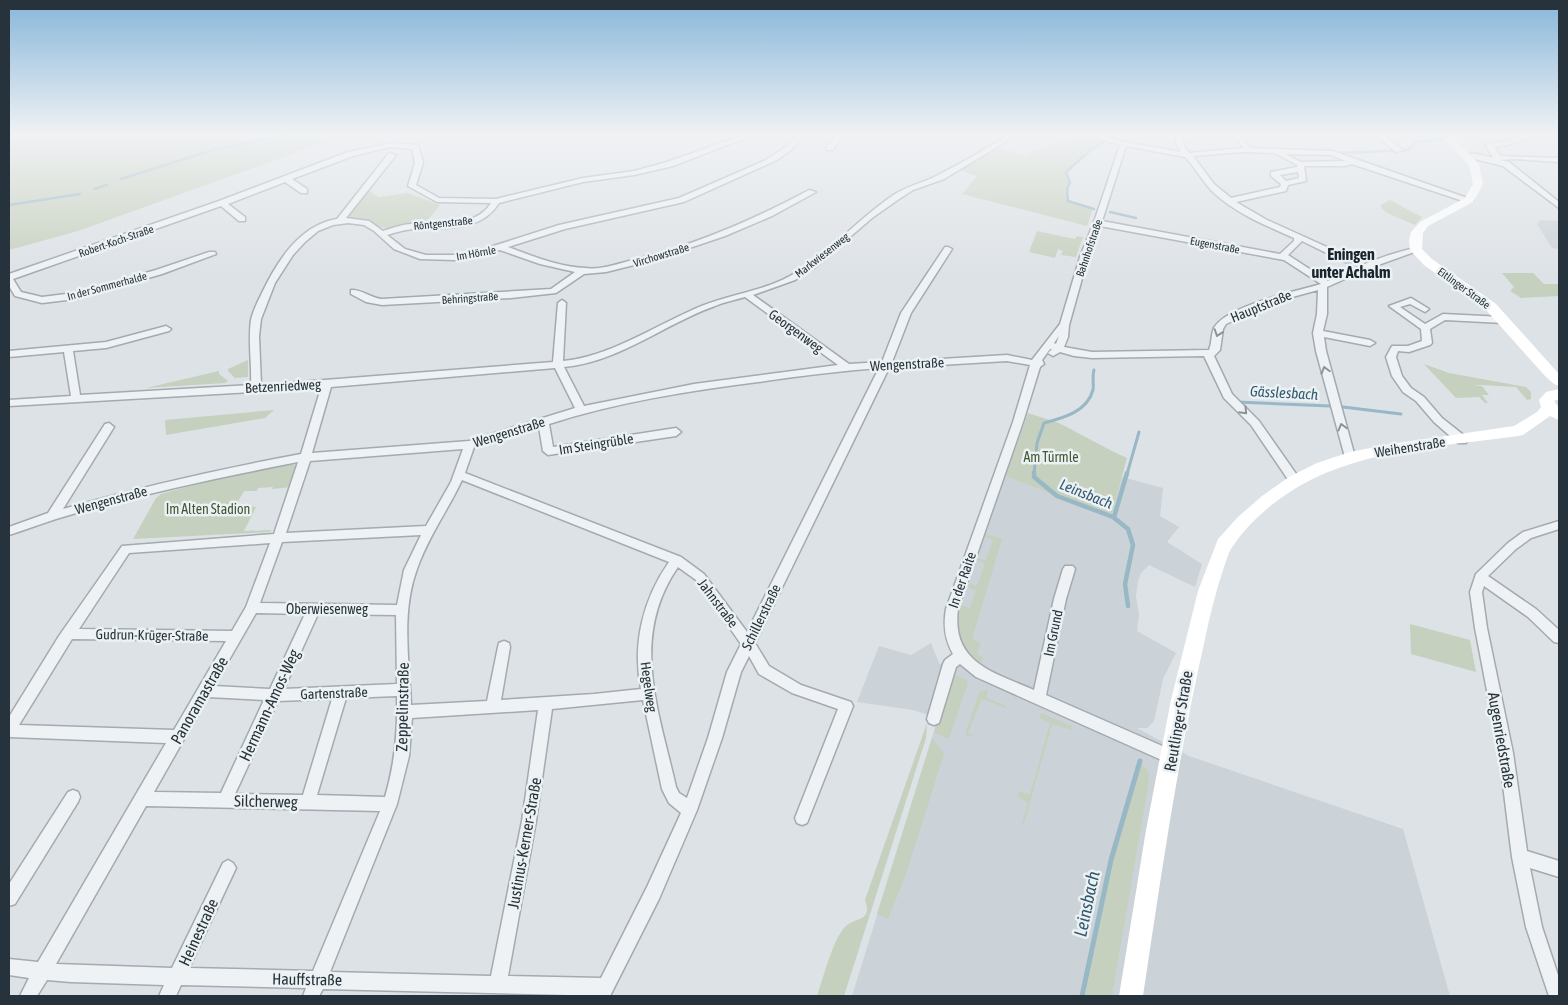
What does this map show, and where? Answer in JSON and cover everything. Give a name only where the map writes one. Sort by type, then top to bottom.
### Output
[{"type":"main road","points":[[1416,250],[1415,240],[1417,232],[1424,224],[1469,200],[1478,182]]},
{"type":"main road","name":"Eitlinger Straße","points":[[1416,250],[1428,262],[1491,307],[1556,386]]},
{"type":"main road","points":[[1556,386],[1546,400],[1556,414]]},
{"type":"main road","name":"Weihenstraße","points":[[1295,481],[1350,457],[1391,449],[1518,431],[1556,414]]},
{"type":"main road","name":"Reutlinger Straße","points":[[1131,996],[1157,830],[1188,663],[1219,554],[1224,544],[1244,521],[1268,500],[1295,481]]},
{"type":"street","name":"Robert-Koch-Straße","points":[[9,278],[222,203],[275,182]]},
{"type":"street","points":[[291,182],[304,191]]},
{"type":"street","points":[[340,221],[371,182]]},
{"type":"street","name":"Robert-Koch-Straße","points":[[413,182],[412,186],[436,200],[496,201],[575,182]]},
{"type":"street","name":"Im Hörnle","points":[[256,387],[254,346],[256,318],[272,280],[294,247],[321,226],[340,221],[354,220],[368,224],[394,246],[417,256],[460,257],[503,248],[560,228],[671,203],[724,182]]},
{"type":"street","name":"Markwiesenweg","points":[[558,366],[607,353],[710,304],[780,284],[800,274],[876,211],[896,197],[910,188],[927,182]]},
{"type":"street","name":"Bahnhofstraße","points":[[1036,367],[1040,356],[1053,347],[1065,333],[1064,325],[1111,182]]},
{"type":"street","points":[[1209,182],[1229,201],[1298,237],[1309,240],[1348,260]]},
{"type":"street","points":[[1229,201],[1283,189],[1285,184],[1293,182]]},
{"type":"street","points":[[1413,182],[1469,200]]},
{"type":"street","points":[[1529,182],[1559,206]]},
{"type":"street","name":"Virchowstraße","points":[[503,248],[582,271],[601,271],[650,259],[695,244],[781,209],[812,192]]},
{"type":"street","name":"Röntgenstraße","points":[[382,234],[406,227],[470,222],[485,216],[493,208],[496,201]]},
{"type":"street","points":[[222,203],[242,218]]},
{"type":"street","name":"Eugenstraße","points":[[1097,223],[1284,257],[1295,262],[1325,285]]},
{"type":"street","points":[[1284,257],[1284,254],[1298,242],[1298,237]]},
{"type":"street","name":"Schillerstraße","points":[[604,991],[653,893],[690,810],[734,672],[886,365],[906,313],[948,249]]},
{"type":"street","name":"Hauptstraße","points":[[1208,354],[1215,350],[1216,333],[1220,326],[1228,319],[1284,295],[1325,285],[1364,267],[1416,250]]},
{"type":"street","name":"In der Sommerhalde","points":[[9,278],[18,294],[42,300],[75,296],[159,272],[212,254]]},
{"type":"street","name":"Hauptstraße","points":[[1397,256],[1428,262]]},
{"type":"street","name":"Behringstraße","points":[[354,292],[369,300],[382,302],[510,295],[553,291],[582,271]]},
{"type":"street","points":[[1325,285],[1318,333],[1322,358],[1350,457]]},
{"type":"street","name":"Georgenweg","points":[[746,294],[847,367]]},
{"type":"street","points":[[1425,308],[1411,301],[1393,306],[1425,328],[1427,343],[1409,348],[1395,348],[1391,357],[1397,376],[1407,390],[1420,399],[1438,420],[1462,440]]},
{"type":"street","points":[[562,303],[558,366],[581,410]]},
{"type":"street","points":[[1425,328],[1443,317],[1503,320]]},
{"type":"street","points":[[9,354],[106,345],[166,329]]},
{"type":"street","points":[[1318,333],[1370,343]]},
{"type":"street","points":[[1053,347],[1074,354],[1092,356],[1208,354],[1228,396],[1255,423],[1295,481]]},
{"type":"street","points":[[68,350],[76,399]]},
{"type":"street","name":"Wengenstraße","points":[[9,531],[52,516],[252,466],[306,457],[469,445],[581,410],[694,387],[847,367],[984,360],[1036,367]]},
{"type":"street","name":"Betzenriedweg","points":[[9,404],[327,384],[558,366]]},
{"type":"street","name":"In der Raite","points":[[1036,367],[952,609],[950,635],[960,656],[982,673],[1171,757]]},
{"type":"street","name":"Panoramastraße","points":[[28,996],[252,608],[279,538],[306,457],[327,384]]},
{"type":"street","name":"Im Steingrüble","points":[[543,421],[548,452],[676,432]]},
{"type":"street","points":[[52,516],[108,427]]},
{"type":"street","name":"Zeppelinstraße","points":[[311,996],[390,804],[402,756],[404,690],[402,610],[405,588],[411,568],[429,530],[460,475],[469,445]]},
{"type":"street","name":"Jahnstraße","points":[[460,475],[677,560],[700,577],[748,643],[764,670],[797,689],[846,706],[802,818]]},
{"type":"street","points":[[1559,524],[1527,535],[1480,576],[1532,613],[1559,638]]},
{"type":"street","points":[[178,737],[9,730],[68,634],[126,549],[429,530]]},
{"type":"street","name":"Hegelweg","points":[[677,560],[663,581],[652,605],[644,664],[647,694],[669,789],[674,798],[690,810]]},
{"type":"street","name":"Im Grund","points":[[1038,698],[1063,586],[1069,569]]},
{"type":"street","name":"Augenriedstraße","points":[[1480,576],[1476,592],[1481,628],[1506,753],[1520,857],[1534,927],[1558,995]]},
{"type":"street","name":"Oberwiesenweg","points":[[252,608],[402,610]]},
{"type":"street","name":"Hermann-Amos-Weg","points":[[225,800],[314,609]]},
{"type":"street","name":"Gudrun-Krüger-Straße","points":[[68,634],[236,636]]},
{"type":"street","points":[[493,705],[504,647]]},
{"type":"street","points":[[934,720],[950,664],[960,656]]},
{"type":"street","name":"Gartenstraße","points":[[204,691],[274,695],[404,690]]},
{"type":"street","points":[[308,802],[321,762],[326,736],[341,693]]},
{"type":"street","points":[[404,712],[546,703],[647,694]]},
{"type":"street","name":"Justinus-Kerner-Straße","points":[[498,983],[529,820],[546,703]]},
{"type":"street","points":[[9,898],[73,798]]},
{"type":"street","name":"Silcherweg","points":[[142,800],[390,804]]},
{"type":"street","points":[[1520,857],[1559,869]]},
{"type":"street","name":"Heinestraße","points":[[167,996],[228,868]]},
{"type":"street","name":"Hauffstraße","points":[[9,967],[72,974],[498,983],[604,991]]},
{"type":"shaded area","points":[[1540,220],[1559,221],[1559,249],[1552,248],[1537,224]]},
{"type":"shaded area","points":[[1005,476],[1111,518],[1122,477],[1163,488],[1160,516],[1179,527],[1167,542],[1202,564],[1195,587],[1149,565],[1141,573],[1136,596],[1139,615],[1137,631],[1176,653],[1163,679],[1154,721],[1147,728],[1137,728],[1189,756],[1403,829],[1450,996],[852,996],[938,718],[913,710],[857,702],[879,646],[911,655],[931,643],[939,663],[944,666],[966,650],[961,643],[957,618]]},
{"type":"green space","points":[[9,182],[215,182],[78,231],[9,250]]},
{"type":"green space","points":[[972,182],[1070,182],[1067,189],[1067,201],[1093,209],[1087,226],[962,194]]},
{"type":"green space","points":[[368,190],[379,197],[408,193],[440,205],[425,223],[389,229],[347,217],[349,211]]},
{"type":"green space","points":[[1390,200],[1422,217],[1415,225],[1387,213],[1381,208],[1381,205]]},
{"type":"green space","points":[[1037,231],[1075,239],[1077,236],[1083,237],[1076,257],[1061,255],[1063,251],[1058,249],[1055,258],[1029,252]]},
{"type":"green space","points":[[1502,273],[1533,273],[1544,284],[1559,284],[1559,296],[1521,298],[1510,291],[1514,287]]},
{"type":"green space","points":[[248,360],[248,377],[235,378],[228,371],[228,369]]},
{"type":"green space","points":[[1424,364],[1449,373],[1526,387],[1531,392],[1531,399],[1527,400],[1516,387],[1481,385],[1473,386],[1482,386],[1489,395],[1482,395],[1488,403],[1485,403],[1479,397],[1456,398]]},
{"type":"green space","points":[[219,371],[219,374],[228,381],[225,383],[146,388]]},
{"type":"green space","points":[[274,410],[265,418],[166,435],[165,420]]},
{"type":"green space","name":"Am Türmle","points":[[1028,413],[1059,423],[1127,458],[1111,518],[1005,476]]},
{"type":"green space","name":"Im Alten Stadion","points":[[287,464],[294,465],[297,468],[292,487],[258,488],[257,491],[244,491],[236,505],[256,507],[244,531],[272,530],[269,532],[133,539],[156,498],[161,494],[226,476]]},
{"type":"green space","points":[[985,534],[1002,539],[972,639],[981,643],[977,654],[983,657],[981,664],[963,645],[958,622],[961,605],[970,608],[976,590],[967,587],[968,583],[977,586],[985,563],[976,560],[977,558],[986,560],[993,540],[984,537]]},
{"type":"green space","points":[[1410,624],[1470,640],[1476,672],[1411,654]]},
{"type":"green space","points":[[953,675],[967,680],[968,683],[949,739],[934,732]]},
{"type":"green space","points":[[988,689],[986,698],[1006,706],[1006,708],[986,700],[981,700],[968,733],[976,737],[965,735],[979,692]]},
{"type":"green space","points":[[1041,713],[1072,726],[1071,730],[1052,724],[1024,824],[1022,823],[1028,802],[1017,797],[1019,791],[1030,795],[1050,723],[1040,718]]},
{"type":"green space","points":[[927,723],[926,738],[844,996],[817,996],[836,940],[845,927],[865,916],[867,912],[865,900]]},
{"type":"green space","points":[[932,738],[944,754],[906,874],[888,919],[877,914]]},
{"type":"green space","points":[[1141,764],[1148,771],[1149,780],[1112,996],[1085,996],[1113,861]]},
{"type":"waterway","name":"Leinsbach","points":[[1070,182],[1067,189],[1068,201],[1094,209]]},
{"type":"waterway","points":[[94,189],[107,185]]},
{"type":"waterway","points":[[9,205],[80,194]]},
{"type":"waterway","name":"Leinsbach","points":[[1110,212],[1136,218]]},
{"type":"waterway","name":"Leinsbach","points":[[1034,474],[1037,443],[1044,423],[1073,413],[1085,404],[1093,390],[1094,370]]},
{"type":"waterway","name":"Gässlesbach","points":[[1237,402],[1330,406]]},
{"type":"waterway","name":"Gässlesbach","points":[[1343,407],[1401,414]]},
{"type":"waterway","name":"Gässlesbach","points":[[1127,474],[1139,432]]},
{"type":"waterway","name":"Gässlesbach","points":[[1114,517],[1127,473]]},
{"type":"waterway","name":"Leinsbach","points":[[1034,474],[1034,477],[1057,496],[1113,517],[1128,529],[1133,545],[1125,584],[1128,606]]},
{"type":"waterway","name":"Leinsbach","points":[[1082,996],[1111,860],[1140,761]]},
{"type":"district","name":"Eningen unter Achalm","points":[[1351,263]]}]
